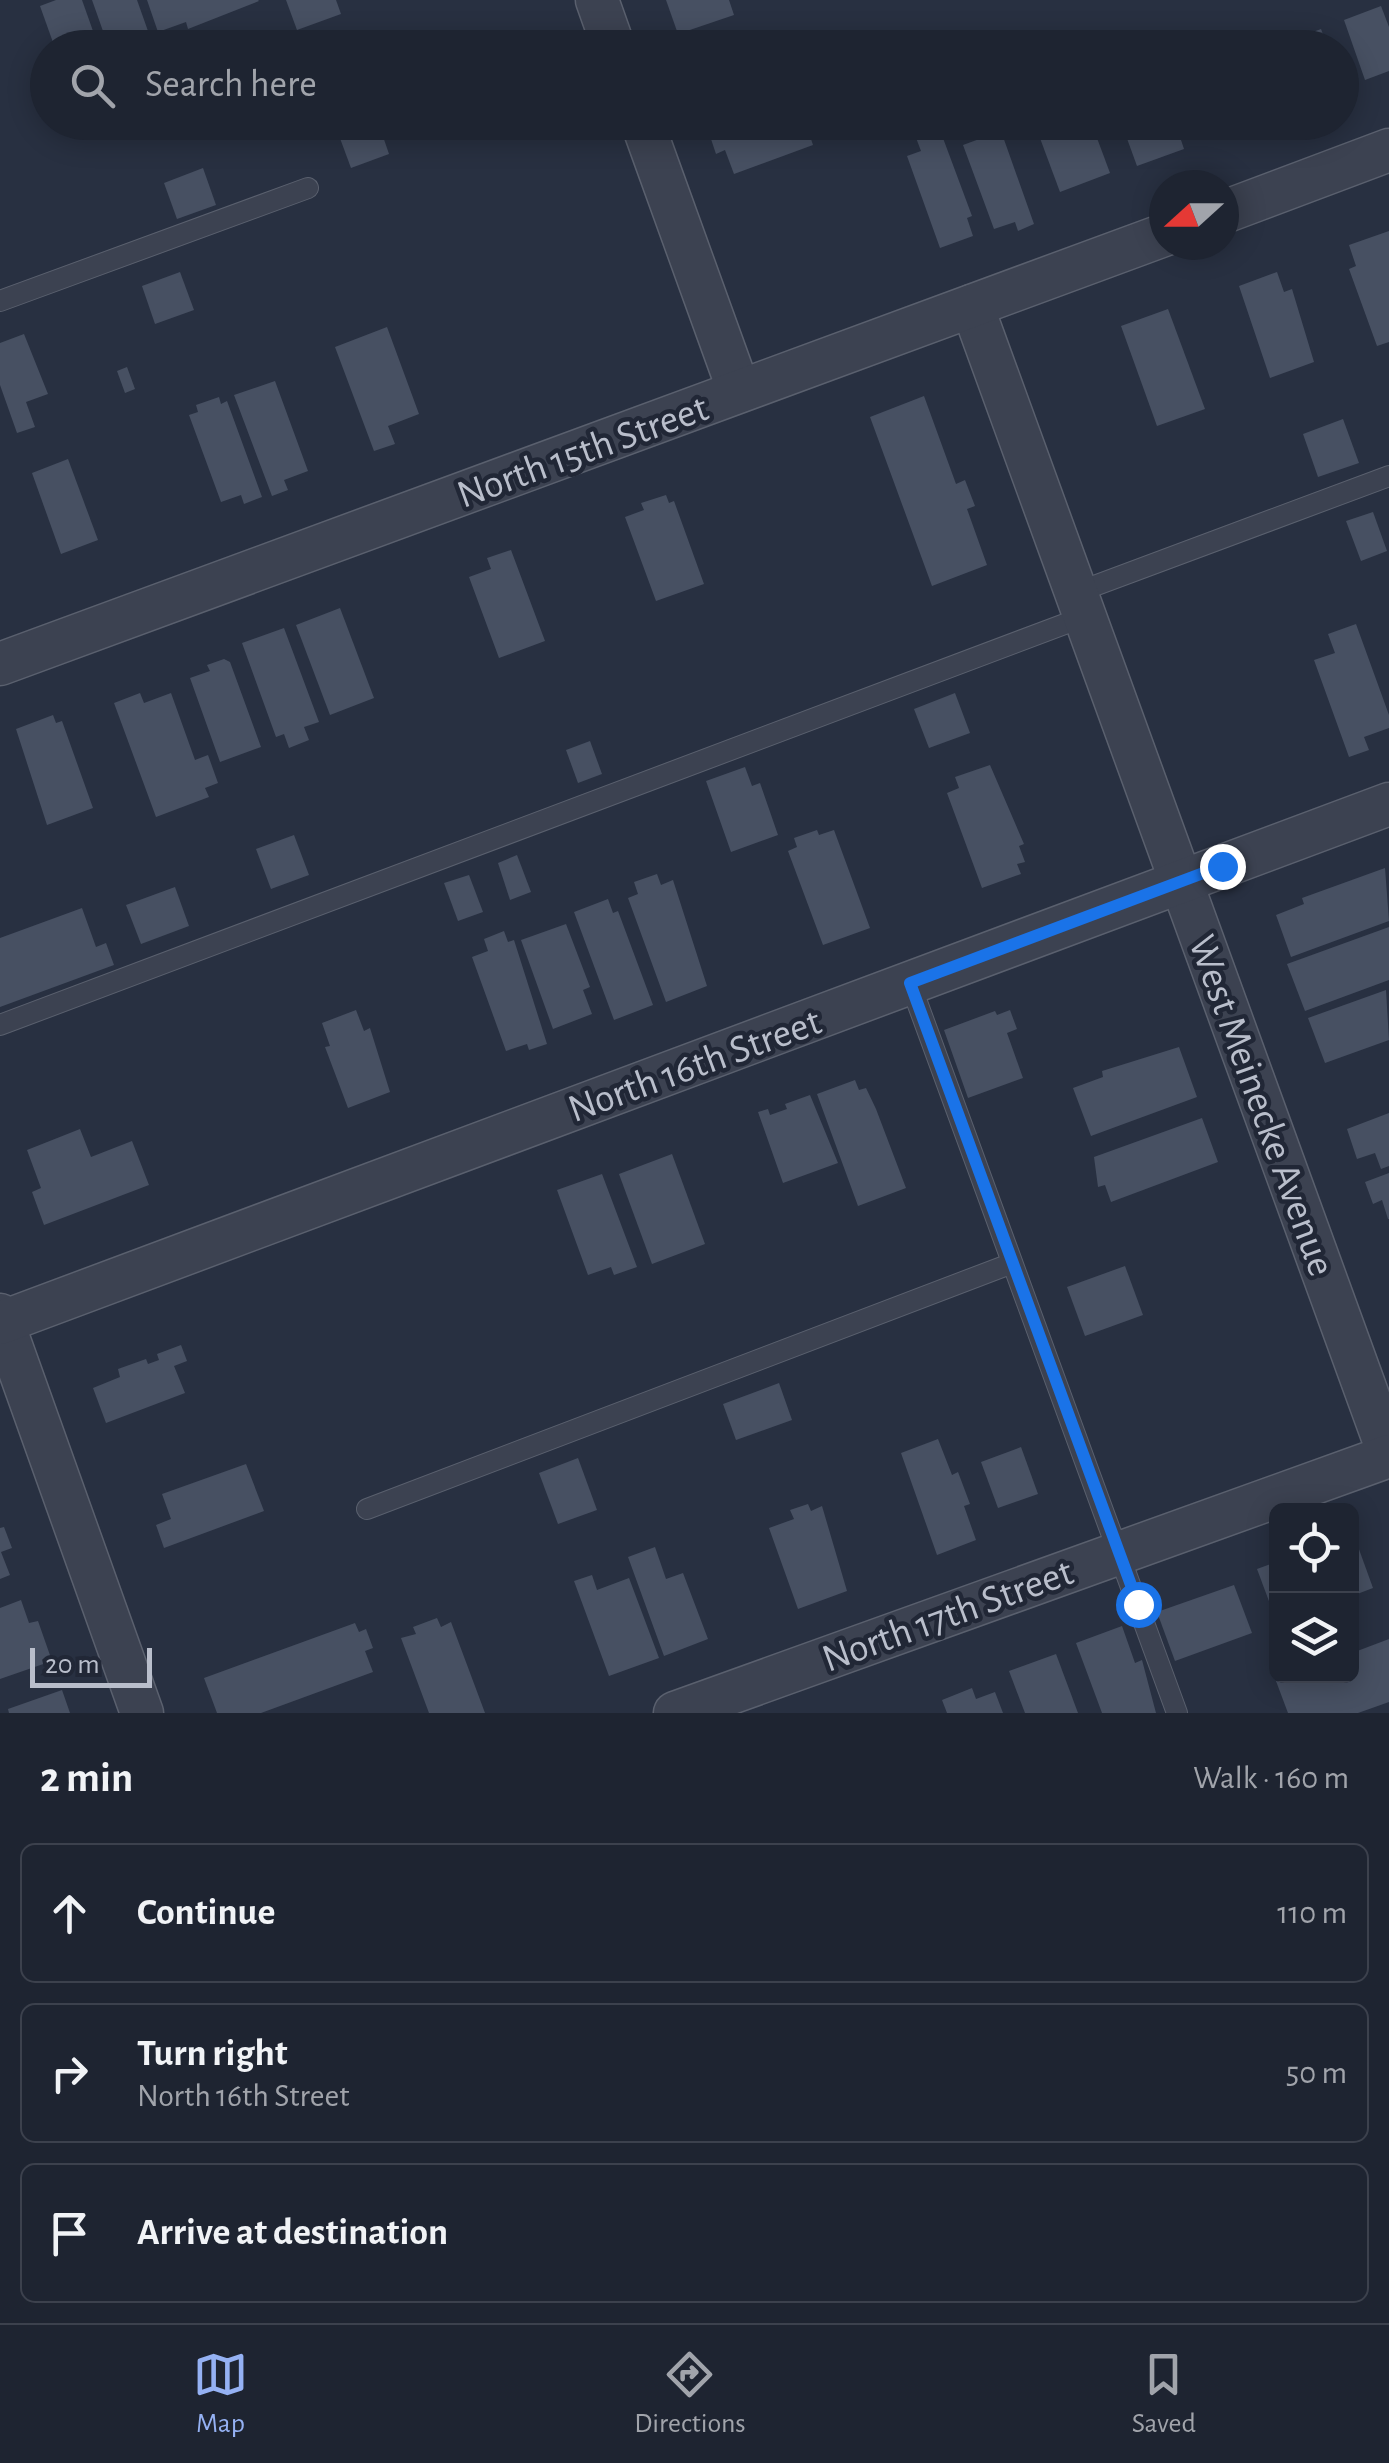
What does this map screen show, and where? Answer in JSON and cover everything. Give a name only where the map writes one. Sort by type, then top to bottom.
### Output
[{"type":"street","points":[[597,0],[608,30]]},
{"type":"street","points":[[649,140],[740,392]]},
{"type":"street","points":[[1239,206],[1389,150]]},
{"type":"street","name":"North 15th Street","points":[[0,664],[1149,241]]},
{"type":"street","name":"West Meinecke Avenue","points":[[972,306],[1389,1455]]},
{"type":"street","name":"North 16th Street","points":[[1,1320],[1389,804]]},
{"type":"street","points":[[1,1320],[142,1713]]},
{"type":"street","name":"North 17th Street","points":[[675,1713],[1389,1455]]},
{"type":"lane","points":[[0,301],[308,188]]},
{"type":"lane","points":[[0,1025],[1082,604],[1389,476]]},
{"type":"lane","points":[[910,983],[1176,1713]]},
{"type":"lane","points":[[367,1509],[1010,1264]]},
{"type":"building","points":[[56,0],[82,0],[93,30],[49,30],[40,6]]},
{"type":"building","points":[[92,0],[137,0],[148,30],[103,30]]},
{"type":"building","points":[[147,0],[259,1],[188,29],[186,22],[157,30]]},
{"type":"building","points":[[286,0],[336,0],[341,14],[297,30]]},
{"type":"building","points":[[666,0],[729,0],[734,15],[690,30],[677,30]]},
{"type":"building","points":[[1381,6],[1389,27],[1389,71],[1365,80],[1359,63],[1359,30],[1348,30],[1344,20]]},
{"type":"building","points":[[341,140],[384,140],[389,154],[351,168]]},
{"type":"building","points":[[711,140],[811,140],[813,145],[734,174],[725,150],[716,154]]},
{"type":"building","points":[[917,140],[944,140],[972,216],[967,218],[973,236],[940,248],[907,156],[921,151]]},
{"type":"building","points":[[977,140],[1004,140],[1034,224],[1018,231],[1015,222],[994,229],[963,145]]},
{"type":"building","points":[[1041,140],[1098,140],[1110,173],[1060,192]]},
{"type":"building","points":[[1128,140],[1181,140],[1184,149],[1137,166]]},
{"type":"building","points":[[203,168],[216,205],[177,219],[164,183]]},
{"type":"building","points":[[1389,231],[1389,342],[1377,346],[1349,269],[1356,266],[1349,245]]},
{"type":"building","points":[[180,272],[194,310],[155,324],[142,286]]},
{"type":"building","points":[[1277,272],[1284,292],[1292,289],[1314,362],[1270,378],[1239,286]]},
{"type":"building","points":[[1168,309],[1205,409],[1157,426],[1121,326]]},
{"type":"building","points":[[387,327],[419,414],[388,426],[395,444],[374,451],[335,347]]},
{"type":"building","points":[[24,334],[48,394],[26,402],[35,427],[17,433],[0,385],[0,343]]},
{"type":"building","points":[[127,367],[135,389],[125,393],[117,371]]},
{"type":"building","points":[[275,381],[308,471],[284,480],[288,490],[272,496],[234,395]]},
{"type":"building","points":[[924,396],[956,484],[965,480],[975,506],[967,509],[987,565],[932,586],[870,417]]},
{"type":"building","points":[[219,397],[221,404],[227,401],[262,497],[244,504],[241,495],[221,502],[189,415],[198,412],[196,405]]},
{"type":"building","points":[[1343,419],[1359,463],[1318,477],[1303,434]]},
{"type":"building","points":[[68,459],[98,540],[61,554],[32,473]]},
{"type":"building","points":[[666,495],[669,503],[674,501],[704,584],[656,601],[625,517],[644,510],[641,503]]},
{"type":"building","points":[[1373,512],[1387,551],[1361,561],[1346,521]]},
{"type":"building","points":[[511,550],[545,641],[499,658],[469,577],[491,569],[487,558]]},
{"type":"building","points":[[340,608],[374,698],[330,715],[296,625]]},
{"type":"building","points":[[1356,624],[1389,715],[1389,728],[1364,737],[1369,750],[1349,757],[1314,660],[1335,653],[1328,634]]},
{"type":"building","points":[[284,628],[319,722],[304,727],[309,740],[289,748],[284,734],[276,737],[242,643]]},
{"type":"building","points":[[224,659],[230,662],[261,747],[220,762],[190,678],[210,671],[207,665]]},
{"type":"building","points":[[140,693],[144,703],[171,693],[195,760],[208,755],[218,783],[205,788],[209,797],[156,817],[114,703]]},
{"type":"building","points":[[955,693],[970,733],[929,748],[914,709]]},
{"type":"building","points":[[53,715],[56,723],[62,721],[93,808],[47,825],[16,729]]},
{"type":"building","points":[[590,741],[602,774],[578,783],[566,750]]},
{"type":"building","points":[[990,765],[1024,844],[1019,846],[1025,862],[1017,864],[1021,874],[982,888],[947,793],[959,788],[955,777]]},
{"type":"building","points":[[745,767],[752,786],[760,783],[778,835],[731,852],[706,781]]},
{"type":"building","points":[[817,830],[819,835],[834,830],[870,928],[823,945],[788,851],[797,847],[794,838]]},
{"type":"building","points":[[294,835],[309,875],[271,889],[256,849]]},
{"type":"building","points":[[517,855],[531,892],[510,900],[498,863]]},
{"type":"building","points":[[1385,868],[1389,921],[1291,957],[1276,915],[1304,904],[1302,898]]},
{"type":"building","points":[[657,874],[661,885],[673,880],[707,986],[666,1002],[628,898],[638,894],[634,882]]},
{"type":"building","points":[[469,875],[483,912],[458,921],[444,883]]},
{"type":"building","points":[[175,887],[189,926],[141,944],[126,905]]},
{"type":"building","points":[[608,899],[613,913],[618,911],[653,1005],[614,1020],[574,912]]},
{"type":"building","points":[[82,908],[96,947],[106,943],[114,965],[0,1007],[0,938]]},
{"type":"building","points":[[566,924],[590,987],[583,990],[592,1014],[553,1029],[521,940]]},
{"type":"building","points":[[1389,927],[1389,980],[1305,1011],[1287,964]]},
{"type":"building","points":[[504,931],[508,942],[514,940],[547,1044],[529,1050],[527,1044],[506,1051],[472,957],[488,951],[484,939]]},
{"type":"building","points":[[1386,990],[1389,1040],[1325,1063],[1308,1018]]},
{"type":"building","points":[[356,1010],[364,1031],[370,1028],[390,1092],[348,1108],[325,1047],[330,1046],[322,1023]]},
{"type":"building","points":[[1010,1010],[1017,1029],[1007,1033],[1023,1078],[968,1098],[944,1030],[995,1011],[997,1015]]},
{"type":"building","points":[[1179,1047],[1197,1097],[1091,1136],[1073,1088],[1103,1077],[1102,1071]]},
{"type":"building","points":[[855,1080],[859,1090],[866,1088],[876,1109],[906,1188],[858,1206],[817,1094]]},
{"type":"building","points":[[810,1095],[838,1163],[783,1183],[758,1112],[768,1109],[770,1115],[787,1109],[785,1104]]},
{"type":"building","points":[[1389,1113],[1389,1166],[1381,1169],[1375,1153],[1357,1159],[1347,1129]]},
{"type":"building","points":[[1202,1118],[1218,1162],[1111,1202],[1105,1185],[1098,1187],[1094,1157]]},
{"type":"building","points":[[80,1129],[91,1157],[132,1141],[149,1185],[44,1225],[32,1192],[41,1188],[27,1150]]},
{"type":"building","points":[[672,1154],[705,1244],[652,1264],[619,1174]]},
{"type":"building","points":[[1389,1173],[1388,1219],[1382,1200],[1373,1204],[1365,1182]]},
{"type":"building","points":[[602,1174],[637,1267],[614,1275],[611,1267],[588,1275],[557,1190]]},
{"type":"building","points":[[1125,1266],[1143,1315],[1085,1336],[1067,1287]]},
{"type":"building","points":[[181,1345],[187,1361],[174,1366],[185,1393],[106,1423],[93,1388],[120,1377],[118,1369],[146,1359],[148,1364],[159,1360],[157,1354]]},
{"type":"building","points":[[779,1383],[792,1420],[736,1440],[723,1404]]},
{"type":"building","points":[[938,1439],[952,1475],[958,1472],[970,1504],[964,1506],[976,1540],[937,1555],[901,1453]]},
{"type":"building","points":[[1021,1447],[1038,1494],[998,1508],[981,1462]]},
{"type":"building","points":[[578,1458],[597,1510],[558,1524],[539,1473]]},
{"type":"building","points":[[246,1464],[264,1511],[164,1548],[156,1525],[171,1519],[162,1494]]},
{"type":"building","points":[[808,1504],[811,1511],[822,1506],[847,1591],[798,1609],[769,1528],[794,1519],[790,1510]]},
{"type":"building","points":[[4,1527],[12,1548],[1,1552],[10,1575],[0,1579],[0,1528]]},
{"type":"building","points":[[655,1547],[666,1579],[683,1573],[708,1639],[664,1656],[628,1557]]},
{"type":"building","points":[[1359,1549],[1373,1588],[1359,1593]]},
{"type":"building","points":[[1269,1565],[1269,1601],[1257,1569]]},
{"type":"building","points":[[592,1575],[597,1590],[629,1578],[659,1658],[609,1676],[574,1581]]},
{"type":"building","points":[[1234,1585],[1252,1633],[1175,1661],[1157,1612]]},
{"type":"building","points":[[21,1600],[29,1623],[38,1621],[52,1661],[0,1679],[0,1608]]},
{"type":"building","points":[[437,1618],[441,1627],[451,1622],[485,1713],[429,1713],[401,1638],[416,1634],[413,1627]]},
{"type":"building","points":[[355,1623],[359,1632],[366,1629],[373,1648],[365,1651],[373,1672],[261,1713],[217,1713],[204,1678]]},
{"type":"building","points":[[1122,1626],[1135,1663],[1142,1660],[1156,1713],[1102,1713],[1076,1643]]},
{"type":"building","points":[[1389,1639],[1389,1702],[1358,1713],[1288,1713],[1277,1683],[1359,1683],[1359,1650]]},
{"type":"building","points":[[1056,1654],[1078,1713],[1025,1713],[1009,1671]]},
{"type":"building","points":[[972,1688],[976,1699],[995,1692],[1003,1713],[947,1713],[942,1700]]},
{"type":"building","points":[[62,1690],[70,1713],[9,1713],[8,1709]]},
{"type":"route","points":[[1138,1604],[910,983],[1222,866]]}]
